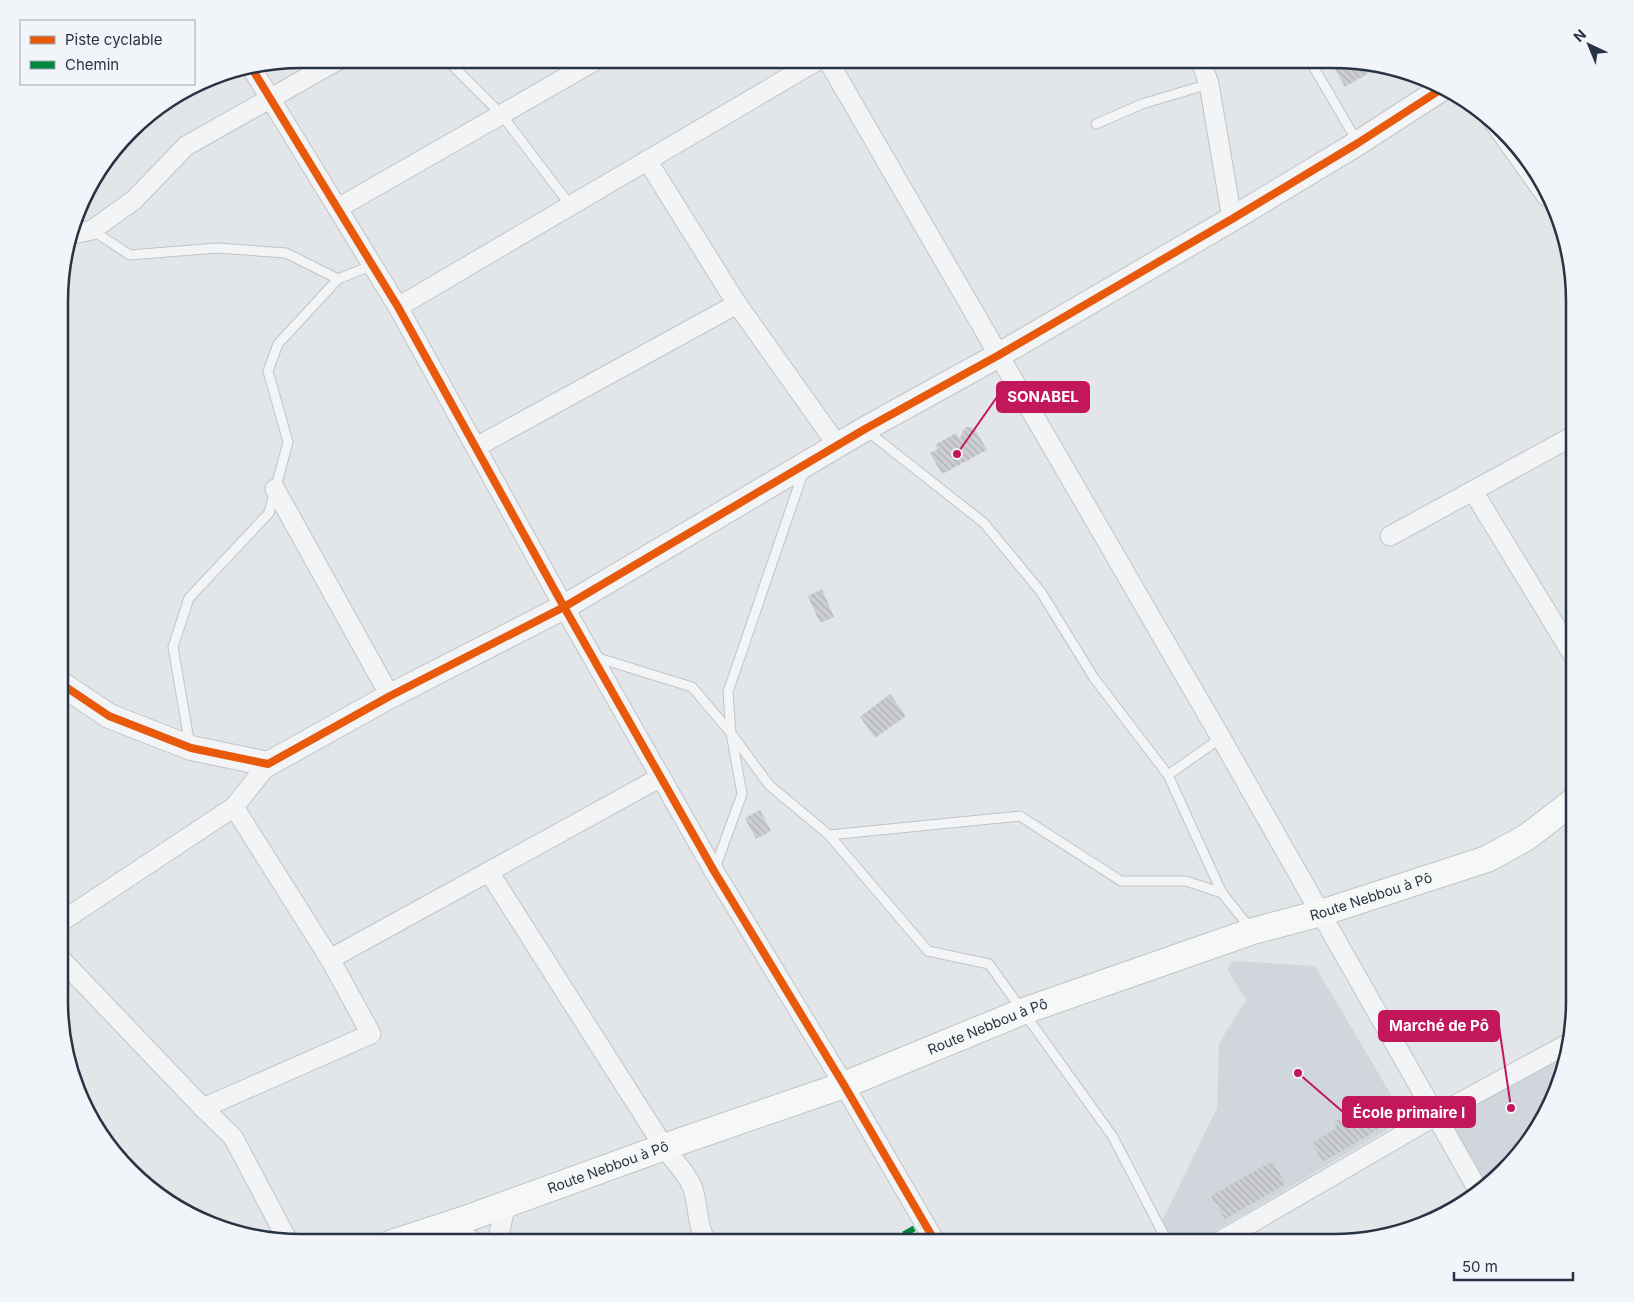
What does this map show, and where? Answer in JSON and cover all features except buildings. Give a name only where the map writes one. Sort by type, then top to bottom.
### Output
[{"type":"main road","name":"Route Nebbou à Pô","points":[[419,1234],[844,1085],[1024,1011],[1253,931],[1320,913],[1487,859],[1527,837],[1566,807]]},
{"type":"street","points":[[77,233],[92,230],[134,200],[186,146],[324,68]]},
{"type":"street","points":[[338,208],[582,68]]},
{"type":"street","points":[[398,307],[805,68]]},
{"type":"street","points":[[833,68],[1221,738],[1434,1116],[1476,1186]]},
{"type":"street","points":[[1203,68],[1209,84],[1232,219]]},
{"type":"street","points":[[254,72],[398,307],[564,607],[714,871],[844,1085],[931,1234]]},
{"type":"street","points":[[68,918],[234,807],[268,764],[390,696],[564,607],[865,430],[999,355],[1232,219],[1358,143],[1436,92]]},
{"type":"street","points":[[647,160],[737,304],[838,446]]},
{"type":"street","points":[[476,447],[737,304]]},
{"type":"street","points":[[1390,536],[1566,440]]},
{"type":"street","points":[[275,489],[390,696]]},
{"type":"street","points":[[1473,491],[1566,643]]},
{"type":"street","points":[[68,689],[109,716],[191,748],[268,764]]},
{"type":"street","points":[[330,959],[661,777]]},
{"type":"street","points":[[203,1108],[370,1034],[330,959],[234,807]]},
{"type":"street","points":[[489,872],[664,1147],[691,1184],[695,1196],[701,1234]]},
{"type":"street","points":[[68,966],[233,1137],[284,1234]]},
{"type":"street","points":[[1232,1234],[1434,1116],[1562,1047]]},
{"type":"street","points":[[499,1234],[506,1204]]},
{"type":"street","points":[[449,1224],[463,1234]]},
{"type":"lane","points":[[455,68],[501,114],[570,206]]},
{"type":"lane","points":[[1314,68],[1358,143]]},
{"type":"lane","points":[[1096,124],[1142,104],[1209,84]]},
{"type":"lane","points":[[1496,134],[1543,200]]},
{"type":"lane","points":[[92,230],[130,255],[217,248],[286,253],[338,279]]},
{"type":"lane","points":[[191,748],[173,646],[189,598],[269,513],[288,442],[268,372],[278,344],[338,279],[373,265]]},
{"type":"lane","points":[[865,430],[984,523],[1041,592],[1094,678],[1168,775],[1222,892],[1253,931]]},
{"type":"lane","points":[[714,871],[742,794],[731,733],[728,692],[806,465]]},
{"type":"lane","points":[[592,656],[692,687],[731,733],[769,785],[829,835],[928,951],[990,964],[1113,1137],[1163,1234]]},
{"type":"lane","points":[[1168,775],[1221,738]]},
{"type":"lane","points":[[829,835],[1020,816],[1121,881],[1186,881],[1222,892]]},
{"type":"shaded area","points":[[1234,961],[1315,966],[1396,1103],[1387,1130],[1210,1234],[1156,1234],[1217,1108],[1219,1043],[1246,1000],[1227,969]]},
{"type":"shaded area","points":[[1559,1060],[1549,1090],[1527,1131],[1509,1155],[1482,1180],[1448,1121]]},
{"type":"marked path","points":[[904,1234],[924,1223]]},
{"type":"cycle path","points":[[254,72],[398,307],[564,607],[714,871],[844,1085],[931,1234]]},
{"type":"cycle path","points":[[68,688],[109,716],[191,748],[268,764],[390,696],[564,607],[865,429],[999,355],[1232,219],[1358,143],[1436,92]]},
{"type":"place","name":"SONABEL","points":[[957,454]]},
{"type":"place","name":"École primaire I","points":[[1298,1073]]},
{"type":"place","name":"Marché de Pô","points":[[1511,1108]]}]
